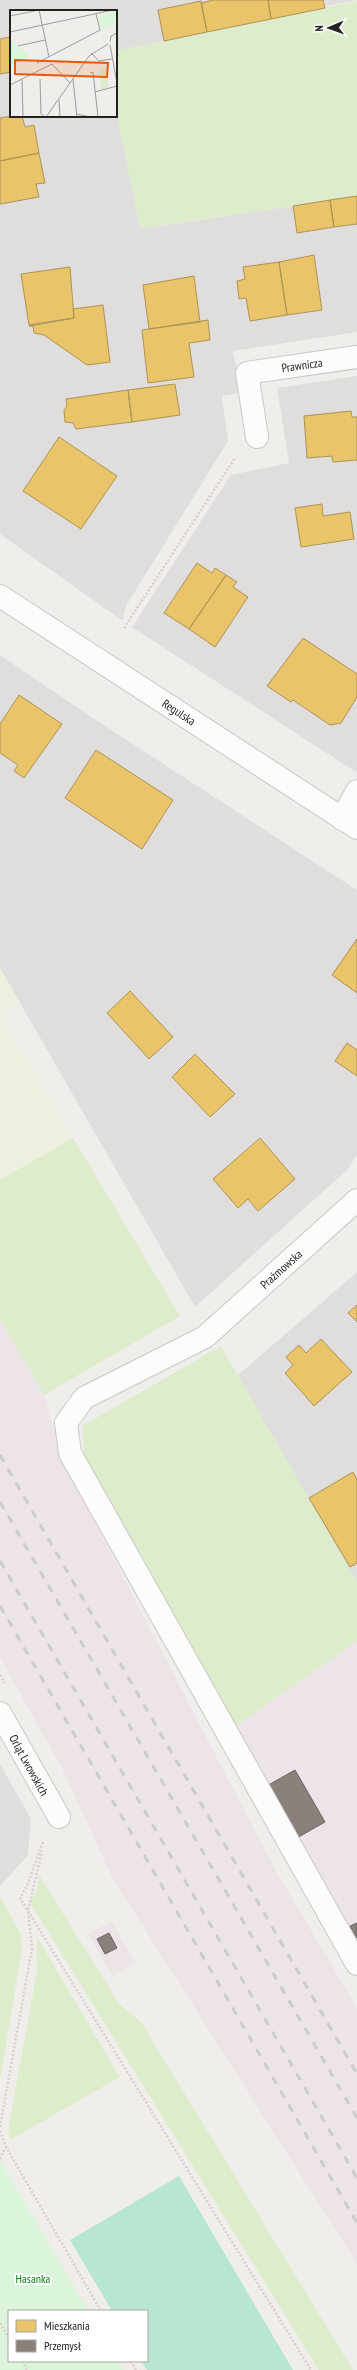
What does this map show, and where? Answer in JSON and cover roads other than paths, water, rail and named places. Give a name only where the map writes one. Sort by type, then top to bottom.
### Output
[{"type":"street","name":"Prawnicza","points":[[257,437],[247,373],[357,357]]},
{"type":"street","name":"Regulska","points":[[0,596],[350,823]]},
{"type":"street","points":[[350,823],[357,791]]},
{"type":"street","name":"Prażmowska","points":[[357,1200],[205,1337],[84,1398],[66,1423],[70,1454],[357,1964]]},
{"type":"street","name":"Orląt Lwowskich","points":[[0,1713],[59,1817]]},
{"type":"railway","points":[[0,1455],[357,2074]]},
{"type":"railway","points":[[0,1502],[357,2118]]},
{"type":"railway","points":[[0,1561],[357,2178]]},
{"type":"railway","points":[[0,1606],[357,2223]]},
{"type":"park label","name":"Hasanka","points":[[33,2278]]}]
